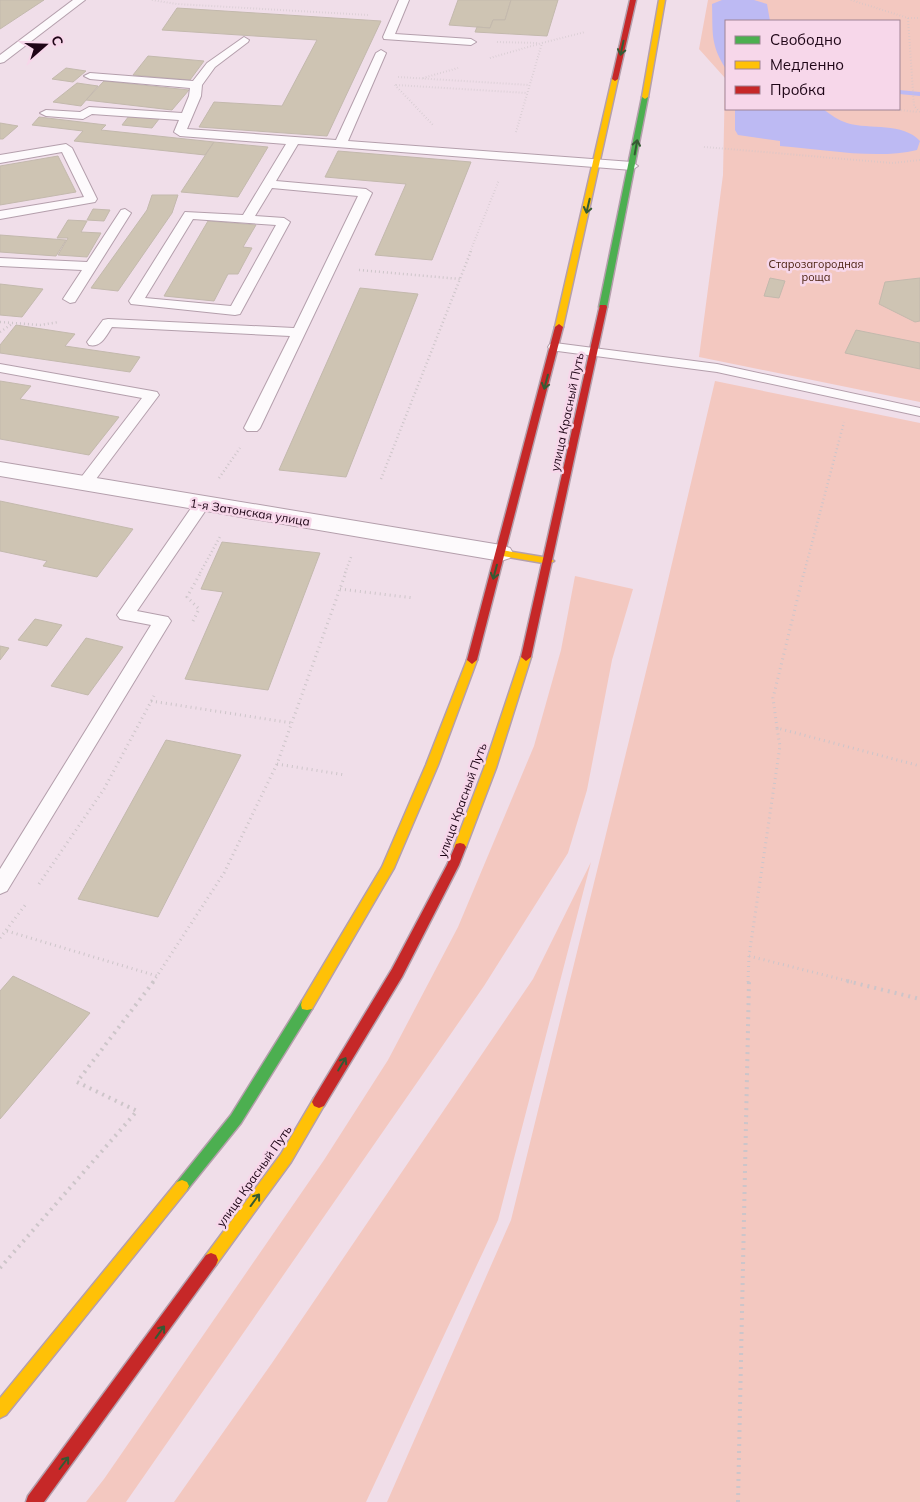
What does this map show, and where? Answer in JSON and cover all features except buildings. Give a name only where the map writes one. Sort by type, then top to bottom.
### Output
[{"type":"main road","name":"улица Красный Путь","points":[[4,1398],[236,1119],[339,953],[388,868],[432,765],[474,652],[555,347],[598,163],[632,0]]},
{"type":"main road","name":"улица Красный Путь","points":[[34,1502],[286,1158],[397,973],[453,866],[490,768],[526,658],[594,352],[632,166],[662,0]]},
{"type":"main road","points":[[501,554],[548,561]]},
{"type":"street","name":"1-я Затонская улица","points":[[0,469],[501,554]]},
{"type":"lane","points":[[0,60],[80,0]]},
{"type":"lane","points":[[404,0],[388,37],[471,42]]},
{"type":"lane","points":[[244,40],[211,65],[196,85],[195,96],[180,132],[632,166]]},
{"type":"lane","points":[[340,145],[381,53]]},
{"type":"lane","points":[[90,76],[196,85]]},
{"type":"lane","points":[[46,113],[83,116],[89,110],[186,117]]},
{"type":"lane","points":[[247,219],[294,141]]},
{"type":"lane","points":[[0,159],[66,148],[91,199],[0,215]]},
{"type":"lane","points":[[252,428],[366,193],[269,184]]},
{"type":"lane","points":[[70,299],[125,213]]},
{"type":"lane","points":[[189,215],[247,219],[284,222],[236,311],[136,301],[189,215]]},
{"type":"lane","points":[[0,262],[90,266]]},
{"type":"lane","points":[[94,342],[108,323],[298,332]]},
{"type":"lane","points":[[555,347],[717,368],[920,412]]},
{"type":"lane","points":[[0,368],[152,395],[84,484]]},
{"type":"lane","points":[[0,886],[162,621],[126,615],[202,504]]},
{"type":"path","points":[[152,0],[177,4],[397,17]]},
{"type":"path","points":[[851,0],[908,18],[920,18]]},
{"type":"path","points":[[908,18],[914,106],[920,112]]},
{"type":"path","points":[[471,42],[542,43],[584,32]]},
{"type":"path","points":[[381,479],[508,157],[542,43]]},
{"type":"path","points":[[371,75],[530,85]]},
{"type":"path","points":[[386,76],[460,153]]},
{"type":"path","points":[[394,84],[527,93]]},
{"type":"path","points":[[899,110],[920,112]]},
{"type":"path","points":[[704,147],[893,163],[920,160]]},
{"type":"path","points":[[330,267],[460,279]]},
{"type":"path","points":[[0,322],[40,325],[62,321],[108,323]]},
{"type":"path","points":[[0,332],[13,323]]},
{"type":"path","points":[[738,1502],[749,956],[780,746],[773,698],[787,636],[852,397]]},
{"type":"path","points":[[202,504],[252,428]]},
{"type":"path","points":[[0,1268],[136,1111],[77,1082],[157,976],[224,873],[277,764],[354,548]]},
{"type":"path","points":[[340,590],[414,598]]},
{"type":"path","points":[[151,701],[292,723]]},
{"type":"path","points":[[777,728],[920,766]]},
{"type":"path","points":[[277,764],[346,775]]},
{"type":"path","points":[[7,931],[157,976]]},
{"type":"path","points":[[749,956],[920,999]]},
{"type":"green space","name":"Старозагородная роща","points":[[708,0],[920,0],[920,402],[699,357],[723,175],[725,78],[699,49]]},
{"type":"green space","points":[[715,381],[920,423],[920,1502],[387,1502],[511,1220],[656,631]]},
{"type":"green space","points":[[575,576],[633,589],[612,660],[587,790],[568,853],[484,986],[126,1502],[86,1502],[104,1479],[324,1160],[388,1060],[458,927],[534,746],[561,650]]},
{"type":"green space","points":[[591,862],[498,1220],[366,1502],[174,1502],[272,1363],[533,979]]},
{"type":"water","points":[[722,0],[754,0],[767,4],[770,20],[725,20],[725,67],[715,45],[712,4]]},
{"type":"water","points":[[735,110],[824,110],[847,123],[905,131],[920,141],[917,150],[901,153],[849,153],[780,146],[780,141],[738,135],[735,130]]},
{"type":"waterway","points":[[902,92],[920,94]]},
{"type":"traffic: fast","points":[[603,307],[645,97]]},
{"type":"traffic: fast","points":[[182,1186],[236,1119],[307,1005]]},
{"type":"traffic: slow","points":[[645,97],[662,0]]},
{"type":"traffic: slow","points":[[559,327],[615,79]]},
{"type":"traffic: slow","points":[[501,553],[549,561]]},
{"type":"traffic: slow","points":[[460,847],[490,768],[526,657]]},
{"type":"traffic: slow","points":[[307,1005],[388,868],[432,765],[472,660]]},
{"type":"traffic: slow","points":[[211,1260],[286,1158],[319,1102]]},
{"type":"traffic: slow","points":[[0,1410],[182,1186]]},
{"type":"traffic: jam","points":[[615,79],[633,0]]},
{"type":"traffic: jam","points":[[526,657],[603,307]]},
{"type":"traffic: jam","points":[[472,660],[559,327]]},
{"type":"traffic: jam","points":[[319,1102],[397,973],[453,865],[460,847]]},
{"type":"traffic: jam","points":[[34,1502],[211,1260]]}]
